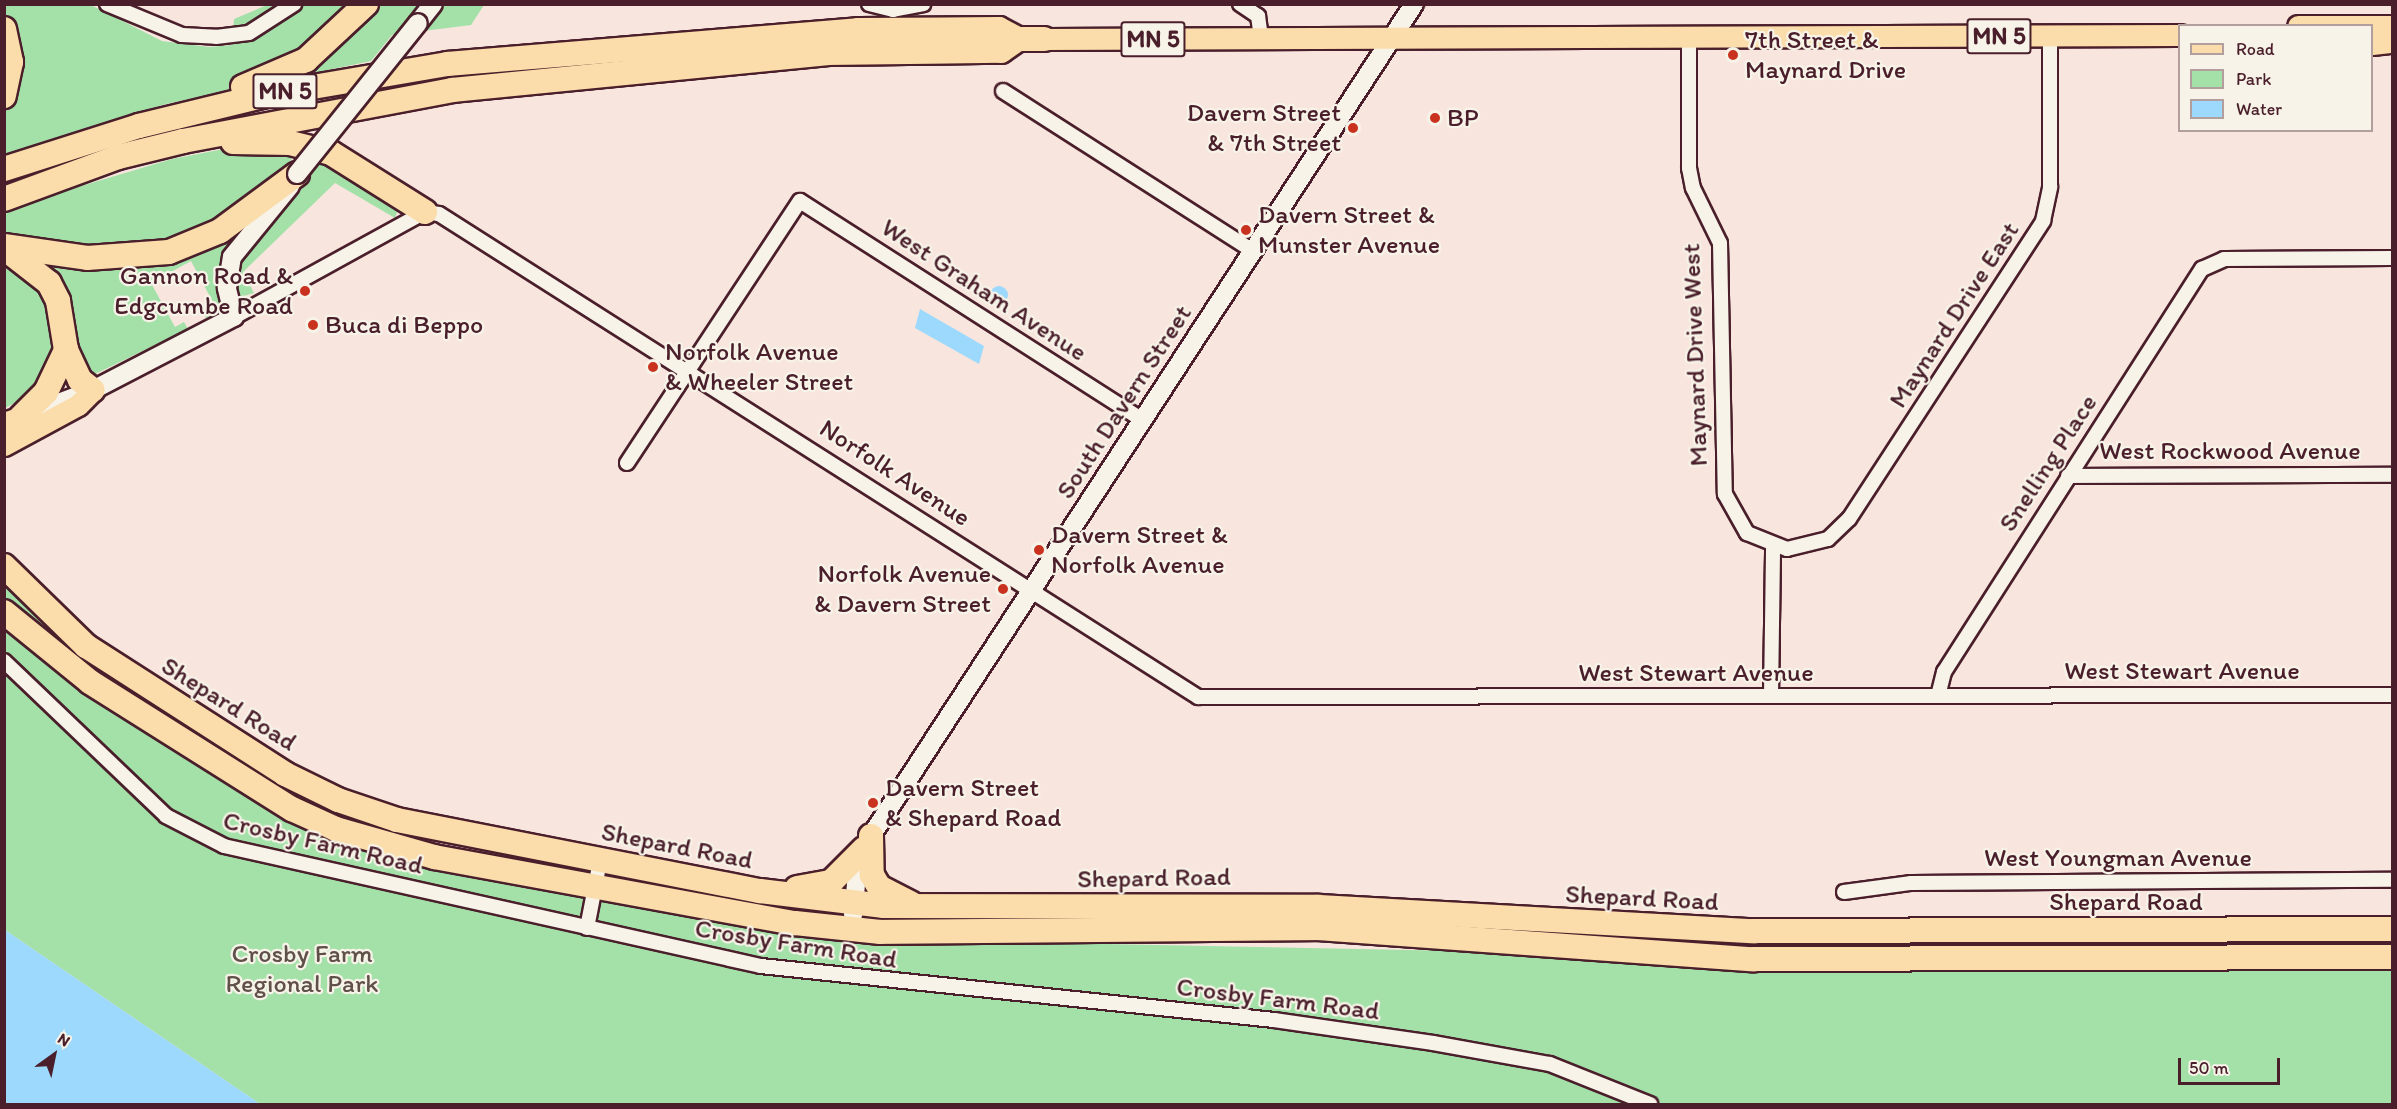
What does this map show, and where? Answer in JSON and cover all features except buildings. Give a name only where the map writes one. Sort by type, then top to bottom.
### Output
[{"type":"highway","points":[[188,114],[306,60],[366,4]]},
{"type":"highway","points":[[4,29],[11,62],[4,96]]},
{"type":"highway","name":"MN 5","points":[[4,169],[188,114],[343,80],[573,51],[858,30],[999,29],[1018,39],[1044,39]]},
{"type":"highway","name":"MN 5","points":[[4,199],[118,157],[183,141],[452,90],[756,58],[1001,51],[1018,39]]},
{"type":"highway","points":[[183,141],[305,145],[343,159],[425,212]]},
{"type":"highway","points":[[4,247],[87,258],[169,252],[220,231],[297,174]]},
{"type":"highway","points":[[4,247],[49,283],[58,301],[66,350],[80,380],[93,390]]},
{"type":"highway","points":[[13,420],[45,392],[66,350]]},
{"type":"highway","name":"Shepard Road","points":[[4,566],[86,646],[302,783],[397,820],[760,891],[855,903],[922,907],[1309,906],[1753,931],[2392,929]]},
{"type":"highway","name":"Shepard Road","points":[[4,612],[82,677],[292,809],[384,844],[596,886],[852,930],[1316,928],[1753,959],[2392,957]]},
{"type":"highway","points":[[760,891],[831,882],[868,843]]},
{"type":"highway","points":[[868,843],[872,875],[879,887],[922,907]]},
{"type":"highway","points":[[2355,957],[2392,951]]},
{"type":"main road","points":[[2373,26],[2392,26]]},
{"type":"main road","name":"MN 5","points":[[1044,39],[2178,35]]},
{"type":"main road","points":[[2373,44],[2392,42]]},
{"type":"main road","points":[[4,446],[78,405],[93,390]]},
{"type":"street","points":[[107,4],[182,35],[249,33],[294,4]]},
{"type":"street","points":[[234,317],[227,288],[232,257],[432,4]]},
{"type":"street","points":[[868,4],[903,10],[923,4]]},
{"type":"street","points":[[1239,4],[1258,16],[1261,38]]},
{"type":"street","name":"South Davern Street","points":[[852,930],[855,903],[868,843],[1414,4]]},
{"type":"street","name":"Maynard Drive East","points":[[1773,548],[1815,545],[1849,519],[2035,237],[2050,187],[2050,35]]},
{"type":"street","name":"Maynard Drive West","points":[[1689,37],[1689,168],[1695,193],[1720,243],[1723,480],[1737,521],[1773,548]]},
{"type":"street","points":[[1003,91],[1253,251]]},
{"type":"street","name":"West Graham Avenue","points":[[688,369],[800,201],[1142,420]]},
{"type":"street","points":[[13,420],[93,390],[234,317],[425,212]]},
{"type":"street","name":"Norfolk Avenue","points":[[425,212],[455,221],[1032,590]]},
{"type":"street","name":"Snelling Place","points":[[1938,696],[1944,672],[2068,476],[2211,262],[2392,258]]},
{"type":"street","points":[[627,463],[688,369]]},
{"type":"street","name":"West Rockwood Avenue","points":[[2068,476],[2392,475]]},
{"type":"street","points":[[1771,696],[1773,548]]},
{"type":"street","name":"West Stewart Avenue","points":[[1032,590],[1184,693],[1198,697],[2392,695]]},
{"type":"street","name":"Crosby Farm Road","points":[[4,661],[153,805],[204,840],[587,928],[848,979],[1229,1015],[1434,1043],[1550,1064],[1650,1104]]},
{"type":"street","points":[[587,928],[600,861]]},
{"type":"street","name":"West Youngman Avenue","points":[[1844,892],[1911,883],[2392,880]]},
{"type":"green space","points":[[5,5],[91,5],[162,41],[209,47],[232,45],[234,19],[267,5],[484,5],[471,25],[392,35],[371,61],[166,104],[5,154]]},
{"type":"green space","points":[[229,148],[300,149],[271,184],[205,231],[129,251],[5,240],[4,209],[172,159]]},
{"type":"green space","points":[[323,156],[398,209],[395,218],[335,183],[243,272],[254,293],[240,297],[233,275],[238,261]]},
{"type":"green space","points":[[250,223],[220,265],[222,310],[206,318],[204,312],[215,306],[191,261],[151,283],[175,327],[184,322],[188,329],[89,377],[45,269],[49,260],[64,263]]},
{"type":"green space","points":[[4,256],[47,294],[58,340],[51,369],[30,395],[5,408]]},
{"type":"green space","points":[[4,579],[82,654],[422,838],[369,827],[295,799],[87,669],[5,600]]},
{"type":"green space","name":"Crosby Farm Regional Park","points":[[4,625],[48,663],[315,829],[842,939],[2392,969],[2392,1104],[260,1104],[5,930]]},
{"type":"water","points":[[995,286],[1003,286],[1008,291],[1006,302],[995,304],[990,299],[990,291]]},
{"type":"water","points":[[920,309],[984,346],[979,364],[915,328]]},
{"type":"water","points":[[5,930],[260,1104],[5,1104]]},
{"type":"place","name":"7th Street & Maynard Drive","points":[[1733,55]]},
{"type":"place","name":"BP","points":[[1435,118]]},
{"type":"place","name":"Davern Street & 7th Street","points":[[1353,128]]},
{"type":"place","name":"Davern Street & Munster Avenue","points":[[1246,230]]},
{"type":"place","name":"Gannon Road & Edgcumbe Road","points":[[305,291]]},
{"type":"place","name":"Buca di Beppo","points":[[313,325]]},
{"type":"place","name":"Norfolk Avenue & Wheeler Street","points":[[653,367]]},
{"type":"place","name":"Davern Street & Norfolk Avenue","points":[[1039,550]]},
{"type":"place","name":"Norfolk Avenue & Davern Street","points":[[1003,589]]},
{"type":"place","name":"Davern Street & Shepard Road","points":[[873,803]]}]
